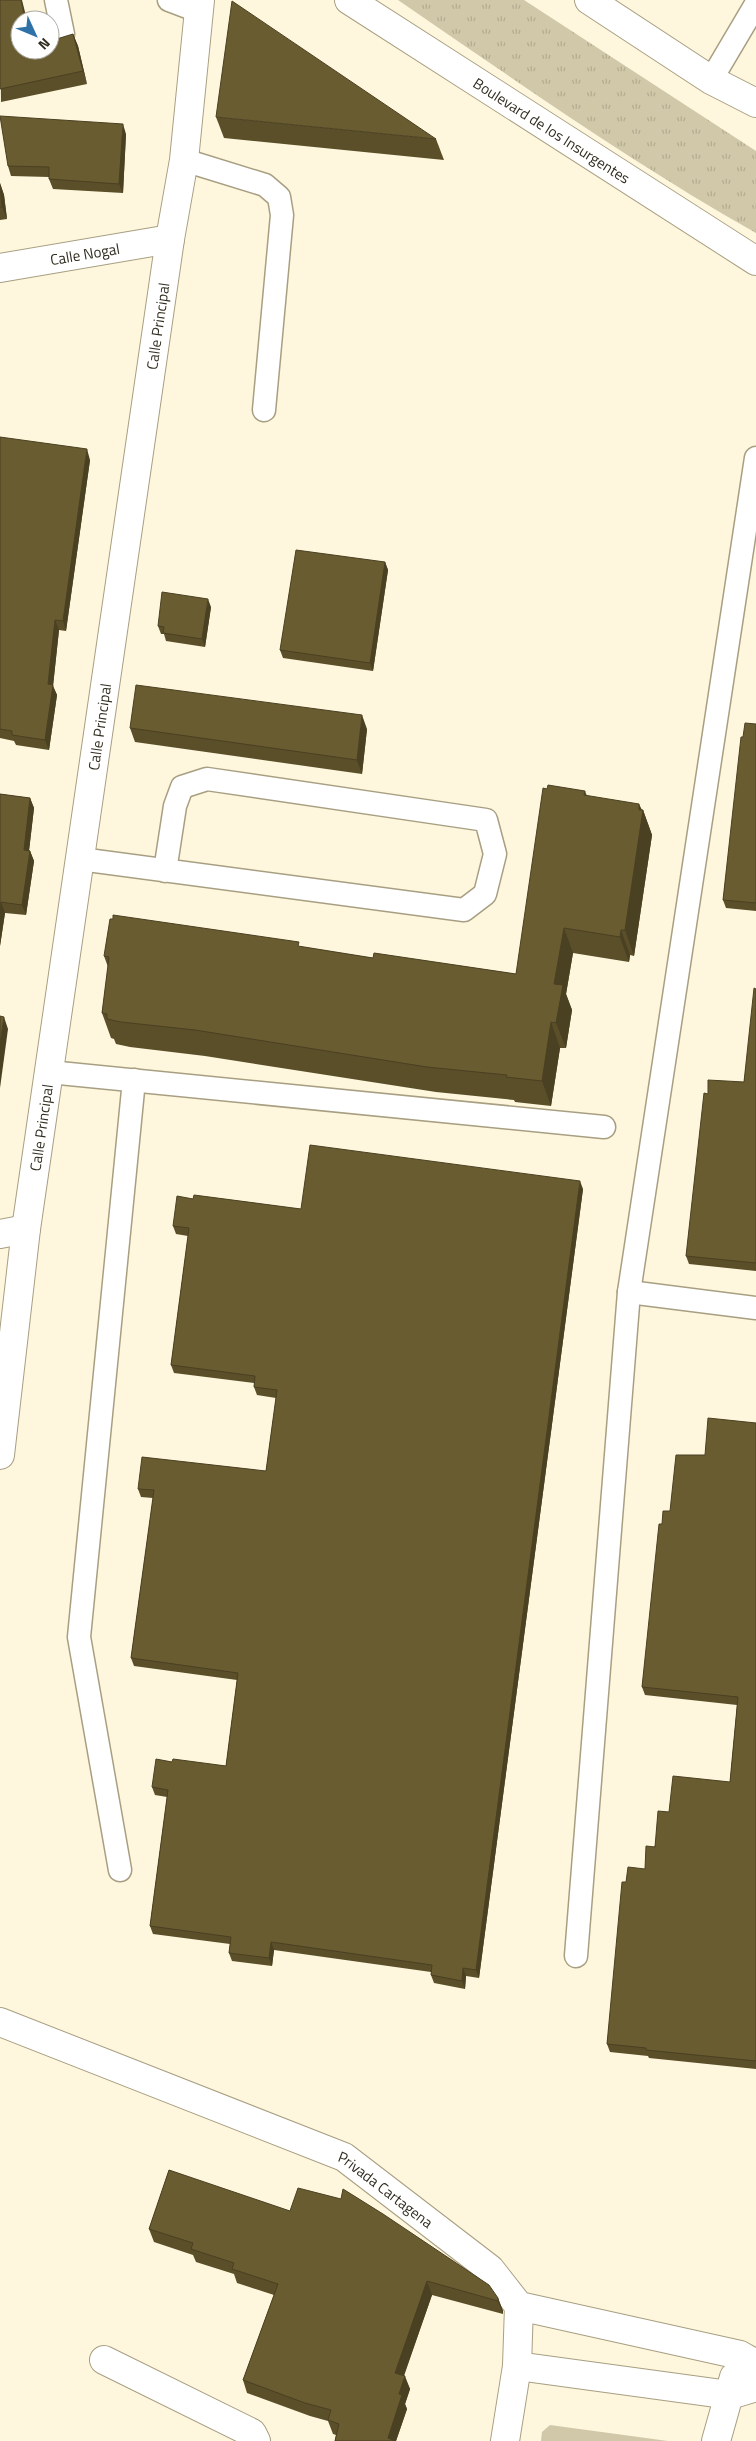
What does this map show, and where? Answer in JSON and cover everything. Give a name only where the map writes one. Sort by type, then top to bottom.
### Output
[{"type":"street","name":"Boulevard de los Insurgentes","points":[[349,0],[756,261]]},
{"type":"street","points":[[589,0],[711,80],[756,103]]},
{"type":"street","name":"Calle Principal","points":[[0,1455],[13,1232],[49,1072],[170,239],[184,160],[198,5]]},
{"type":"street","name":"Calle Nogal","points":[[0,268],[170,239]]},
{"type":"street","name":"Privada Cartagena","points":[[0,2022],[344,2156],[490,2270],[519,2306]]},
{"type":"street","points":[[505,2441],[517,2366],[519,2306],[748,2360],[730,2395],[716,2441]]},
{"type":"street","points":[[104,2360],[252,2434],[256,2441]]},
{"type":"street","points":[[517,2366],[730,2395],[756,2387]]},
{"type":"lane","points":[[56,0],[63,34]]},
{"type":"lane","points":[[170,0],[198,5]]},
{"type":"lane","points":[[711,80],[756,4]]},
{"type":"lane","points":[[184,160],[264,184],[279,197],[282,216],[264,410]]},
{"type":"lane","points":[[576,1956],[629,1292],[756,458]]},
{"type":"lane","points":[[80,859],[165,871],[464,910],[485,894],[494,854],[486,820],[207,779],[182,787],[175,806],[165,871]]},
{"type":"lane","points":[[49,1072],[604,1127]]},
{"type":"lane","points":[[120,1870],[79,1637],[134,1080]]},
{"type":"lane","points":[[629,1292],[756,1308]]},
{"type":"green space","points":[[398,0],[524,0],[756,151],[756,233],[619,150]]},
{"type":"green space","points":[[550,2425],[668,2441],[541,2441],[542,2432]]},
{"type":"building","points":[[0,0],[21,0],[23,10],[10,10],[10,60],[60,60],[60,38],[73,34],[83,71],[0,89]]},
{"type":"building","points":[[232,1],[436,139],[216,117]]},
{"type":"building","points":[[0,116],[123,124],[119,184],[49,179],[49,167],[8,166]]},
{"type":"building","points":[[0,185],[2,207],[0,207]]},
{"type":"building","points":[[0,437],[87,449],[63,621],[55,620],[48,684],[53,685],[45,740],[12,735],[12,731],[0,729]]},
{"type":"building","points":[[296,550],[385,562],[370,663],[280,650]]},
{"type":"building","points":[[162,592],[208,599],[202,639],[163,633],[164,627],[158,626]]},
{"type":"building","points":[[136,685],[362,715],[357,760],[130,728]]},
{"type":"building","points":[[745,723],[756,724],[756,903],[723,900],[741,737],[743,737]]},
{"type":"building","points":[[548,785],[585,791],[584,795],[639,804],[639,810],[643,810],[625,930],[621,930],[620,937],[564,928],[554,984],[563,985],[556,1023],[551,1022],[542,1081],[506,1077],[507,1075],[427,1067],[195,1030],[121,1022],[107,1019],[107,1014],[102,1013],[109,957],[104,956],[110,919],[113,919],[113,915],[299,942],[298,946],[373,958],[374,953],[516,974],[543,788],[547,789]]},
{"type":"building","points":[[0,794],[30,798],[24,850],[30,851],[22,905],[1,902],[0,912]]},
{"type":"building","points":[[754,988],[756,989],[756,1263],[686,1256],[704,1093],[708,1094],[708,1080],[744,1082]]},
{"type":"building","points":[[0,1016],[4,1017],[0,1043]]},
{"type":"building","points":[[310,1145],[580,1181],[476,1970],[463,1968],[462,1981],[431,1975],[432,1965],[271,1942],[269,1958],[229,1953],[231,1937],[150,1926],[168,1790],[152,1787],[156,1759],[172,1762],[173,1759],[226,1766],[238,1673],[131,1658],[154,1490],[138,1489],[142,1457],[266,1471],[277,1390],[254,1387],[255,1376],[171,1365],[189,1228],[173,1226],[177,1196],[193,1199],[194,1195],[301,1209]]},
{"type":"building","points":[[708,1418],[756,1423],[756,2061],[646,2050],[646,2048],[607,2044],[622,1882],[626,1882],[628,1867],[645,1869],[646,1846],[655,1847],[658,1811],[669,1812],[673,1776],[730,1782],[738,1697],[642,1687],[659,1524],[662,1524],[663,1511],[670,1511],[676,1455],[705,1455]]},
{"type":"building","points":[[169,2170],[290,2211],[298,2188],[341,2199],[343,2189],[489,2285],[498,2301],[427,2281],[395,2373],[405,2376],[399,2394],[402,2395],[388,2438],[393,2441],[335,2441],[339,2424],[328,2420],[331,2410],[305,2403],[243,2380],[278,2284],[232,2269],[234,2263],[191,2249],[193,2243],[149,2229]]}]
